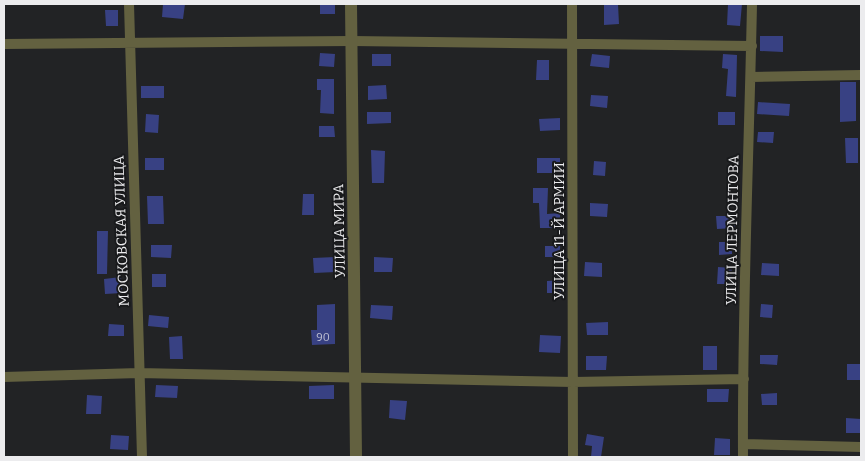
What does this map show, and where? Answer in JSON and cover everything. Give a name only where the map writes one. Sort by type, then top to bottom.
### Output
[{"type":"street","name":"МОСКОВСКАЯ УЛИЦА","points":[[129,4],[142,457]]},
{"type":"street","name":"УЛИЦА МИРА","points":[[351,4],[356,457]]},
{"type":"street","name":"УЛИЦА 11-Й АРМИИ","points":[[572,4],[573,457]]},
{"type":"street","name":"УЛИЦА ЛЕРМОНТОВА","points":[[743,457],[746,172],[751,77],[752,4]]},
{"type":"street","points":[[4,44],[352,42],[752,46]]},
{"type":"street","points":[[751,77],[861,75]]},
{"type":"street","points":[[4,377],[139,373],[573,382],[744,379]]},
{"type":"street","points":[[743,444],[861,447]]},
{"type":"building","points":[[163,4],[185,4],[183,19],[162,17]]},
{"type":"building","points":[[320,4],[335,4],[335,14],[320,14]]},
{"type":"building","points":[[604,4],[618,4],[619,24],[604,25]]},
{"type":"building","points":[[728,4],[742,4],[740,26],[727,25]]},
{"type":"building","points":[[105,10],[118,10],[118,26],[106,26]]},
{"type":"building","points":[[760,36],[783,36],[783,52],[760,51]]},
{"type":"building","points":[[320,53],[335,54],[334,67],[319,66]]},
{"type":"building","points":[[372,54],[391,54],[391,66],[372,66]]},
{"type":"building","points":[[592,54],[610,56],[609,68],[590,66]]},
{"type":"building","points":[[723,54],[737,55],[736,97],[726,96],[728,69],[722,68]]},
{"type":"building","points":[[537,60],[549,60],[549,80],[536,80]]},
{"type":"building","points":[[317,79],[334,79],[334,114],[320,113],[321,90],[317,90]]},
{"type":"building","points":[[840,82],[856,82],[856,121],[840,122]]},
{"type":"building","points":[[386,85],[387,99],[368,100],[368,86]]},
{"type":"building","points":[[141,86],[164,86],[164,98],[141,98]]},
{"type":"building","points":[[591,95],[608,96],[607,108],[590,106]]},
{"type":"building","points":[[758,102],[790,104],[789,116],[757,114]]},
{"type":"building","points":[[367,112],[391,112],[391,123],[367,124]]},
{"type":"building","points":[[718,112],[735,112],[735,125],[718,125]]},
{"type":"building","points":[[146,114],[159,115],[158,133],[145,132]]},
{"type":"building","points":[[560,118],[560,130],[540,131],[539,119]]},
{"type":"building","points":[[319,126],[334,126],[335,137],[319,137]]},
{"type":"building","points":[[758,132],[774,132],[773,143],[757,142]]},
{"type":"building","points":[[845,138],[858,138],[858,163],[846,163]]},
{"type":"building","points":[[371,150],[385,151],[384,183],[372,183]]},
{"type":"building","points":[[145,158],[164,158],[164,170],[145,170]]},
{"type":"building","points":[[537,158],[560,158],[560,173],[537,173]]},
{"type":"building","points":[[594,161],[606,162],[605,176],[593,175]]},
{"type":"building","points":[[533,188],[548,188],[547,214],[560,213],[560,228],[540,228],[539,203],[533,203]]},
{"type":"building","points":[[303,194],[314,194],[314,215],[302,215]]},
{"type":"building","points":[[147,196],[163,196],[164,224],[148,224]]},
{"type":"building","points":[[590,203],[608,204],[607,217],[590,216]]},
{"type":"building","points":[[716,216],[735,216],[735,228],[717,229]]},
{"type":"building","points":[[97,231],[108,231],[107,274],[97,274]]},
{"type":"building","points":[[719,242],[732,242],[732,254],[719,255]]},
{"type":"building","points":[[151,245],[172,245],[171,258],[151,257]]},
{"type":"building","points":[[545,246],[560,246],[560,257],[545,257]]},
{"type":"building","points":[[335,257],[336,272],[314,273],[313,258]]},
{"type":"building","points":[[374,257],[393,258],[392,272],[374,272]]},
{"type":"building","points":[[585,262],[602,263],[602,277],[584,276]]},
{"type":"building","points":[[762,263],[779,264],[779,276],[761,275]]},
{"type":"building","points":[[718,267],[732,268],[731,284],[717,284]]},
{"type":"building","points":[[152,274],[166,274],[166,287],[152,287]]},
{"type":"building","points":[[121,277],[122,293],[105,294],[104,279]]},
{"type":"building","points":[[562,280],[562,293],[547,293],[547,281]]},
{"type":"building","points":[[335,304],[335,344],[312,345],[311,330],[317,330],[317,305]]},
{"type":"building","points":[[761,304],[773,305],[772,318],[760,317]]},
{"type":"building","points":[[371,305],[393,306],[392,320],[370,318]]},
{"type":"building","points":[[149,315],[169,317],[168,328],[148,326]]},
{"type":"building","points":[[608,322],[608,335],[587,335],[586,323]]},
{"type":"building","points":[[109,324],[124,325],[124,336],[108,336]]},
{"type":"building","points":[[540,335],[561,336],[560,353],[539,352]]},
{"type":"building","points":[[182,336],[183,359],[170,359],[169,337]]},
{"type":"building","points":[[703,346],[717,346],[717,370],[703,370]]},
{"type":"building","points":[[760,355],[778,355],[777,365],[760,364]]},
{"type":"building","points":[[586,356],[607,356],[606,370],[586,370]]},
{"type":"building","points":[[847,364],[861,364],[861,380],[847,380]]},
{"type":"building","points":[[156,385],[178,386],[177,398],[155,397]]},
{"type":"building","points":[[334,385],[334,399],[309,399],[309,386]]},
{"type":"building","points":[[707,389],[729,389],[728,402],[707,402]]},
{"type":"building","points":[[777,393],[777,405],[762,405],[761,394]]},
{"type":"building","points":[[87,395],[102,396],[101,414],[86,414]]},
{"type":"building","points":[[390,400],[407,401],[405,420],[389,418]]},
{"type":"building","points":[[846,418],[861,419],[861,433],[846,433]]},
{"type":"building","points":[[587,434],[604,437],[601,457],[591,457],[592,446],[585,445]]},
{"type":"building","points":[[111,435],[129,436],[128,450],[110,449]]},
{"type":"building","points":[[715,438],[730,439],[730,455],[714,455]]}]
